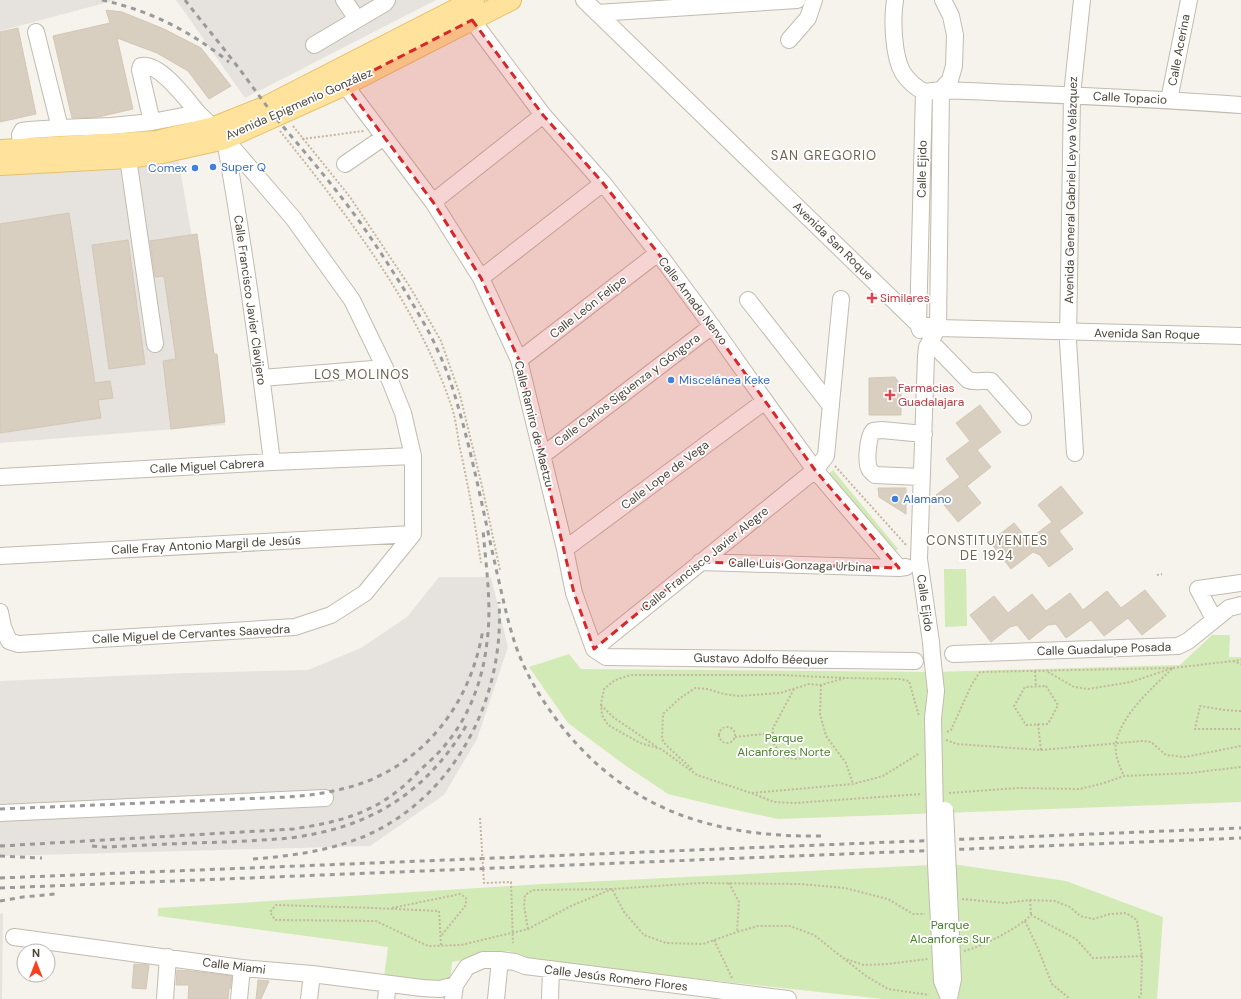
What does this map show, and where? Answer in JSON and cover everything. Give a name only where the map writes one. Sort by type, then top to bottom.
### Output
[{"type":"main road","name":"Avenida Epigmenio González","points":[[0,150],[157,141],[219,133],[267,106],[474,0]]},
{"type":"main road","name":"Avenida Epigmenio González","points":[[0,165],[128,158],[162,154],[219,133],[277,116],[345,86],[511,0]]},
{"type":"street","points":[[344,0],[357,19]]},
{"type":"street","points":[[314,45],[385,3],[387,0]]},
{"type":"street","name":"Avenida San Roque","points":[[584,0],[932,339],[1068,332],[1241,336]]},
{"type":"street","points":[[597,13],[797,0]]},
{"type":"street","points":[[789,40],[808,18],[814,0]]},
{"type":"street","points":[[895,0],[893,19],[899,61],[903,73],[912,84],[924,92]]},
{"type":"street","points":[[941,90],[950,80],[954,66],[955,35],[951,16],[943,0]]},
{"type":"street","name":"Avenida General Gabriel Leyva Velázquez","points":[[1075,453],[1068,332],[1072,95],[1082,0]]},
{"type":"street","name":"Calle Acerina","points":[[1169,100],[1189,0]]},
{"type":"street","name":"Calle Amado Nervo","points":[[472,20],[543,114],[603,183],[658,253],[815,470],[899,568]]},
{"type":"street","points":[[36,32],[60,128]]},
{"type":"street","points":[[152,122],[140,70],[141,66],[146,65],[169,79],[198,113],[219,133],[293,218],[352,300],[385,368],[403,413],[413,456],[413,534]]},
{"type":"street","name":"Calle Ramiro de Maetzu","points":[[345,86],[433,202],[481,278],[519,360],[566,549],[574,593],[600,653]]},
{"type":"street","name":"Calle Topacio","points":[[924,92],[941,90],[1072,95],[1241,105]]},
{"type":"street","name":"Calle Ejido","points":[[941,90],[932,339],[924,434],[919,562],[941,718],[953,972],[949,998]]},
{"type":"street","name":"Calle Ejido","points":[[918,324],[924,92]]},
{"type":"street","points":[[22,149],[20,135],[22,131],[112,126],[152,122],[198,113]]},
{"type":"street","points":[[433,202],[543,114]]},
{"type":"street","name":"Calle Francisco Javier Clavijero","points":[[219,133],[234,193],[262,378],[272,462]]},
{"type":"street","points":[[345,164],[381,133]]},
{"type":"street","points":[[128,158],[155,344]]},
{"type":"street","points":[[481,278],[603,183]]},
{"type":"street","name":"Calle León Felipe","points":[[519,360],[658,253]]},
{"type":"street","points":[[826,456],[841,299]]},
{"type":"street","points":[[748,300],[831,406]]},
{"type":"street","name":"Calle Carlos Sigüenza y Góngora","points":[[543,455],[712,326]]},
{"type":"street","points":[[932,339],[968,380],[975,382],[991,381],[1023,417]]},
{"type":"street","points":[[262,378],[385,368]]},
{"type":"street","name":"Calle Lope de Vega","points":[[566,549],[765,400]]},
{"type":"street","points":[[922,478],[875,475],[869,470],[868,454],[869,438],[873,431],[882,430],[924,434]]},
{"type":"street","name":"Calle Miguel Cabrera","points":[[0,477],[413,456]]},
{"type":"street","name":"Calle Francisco Javier Alegre","points":[[600,653],[700,562],[815,470],[826,456]]},
{"type":"street","name":"Calle Fray Antonio Margil de Jesús","points":[[0,556],[413,534]]},
{"type":"street","name":"Calle Miguel de Cervantes Saavedra","points":[[0,612],[3,627],[9,641],[18,644],[296,627],[331,615],[365,594],[413,534]]},
{"type":"street","name":"Calle Luis Gonzaga Urbina","points":[[700,562],[899,568]]},
{"type":"street","points":[[899,568],[919,562]]},
{"type":"street","points":[[1214,619],[1198,589],[1241,583]]},
{"type":"street","name":"Calle Guadalupe Posada","points":[[953,654],[1178,646],[1188,641],[1229,608],[1241,605]]},
{"type":"street","name":"Gustavo Adolfo Béequer","points":[[600,653],[915,661]]},
{"type":"street","points":[[0,813],[325,798]]},
{"type":"street","name":"Calle Miami","points":[[14,937],[242,968],[312,974],[387,991],[440,988],[454,992]]},
{"type":"street","points":[[165,999],[168,957]]},
{"type":"street","name":"Calle Jesús Romero Flores","points":[[454,992],[468,967],[483,960],[500,960],[514,962],[524,966],[788,999]]},
{"type":"street","points":[[496,999],[500,960]]},
{"type":"street","points":[[239,999],[242,968]]},
{"type":"street","points":[[550,999],[551,969]]},
{"type":"street","points":[[309,999],[312,974]]},
{"type":"path","points":[[277,116],[302,139],[350,197],[410,287],[441,341],[460,395],[500,570]]},
{"type":"path","points":[[277,116],[349,219],[404,303],[430,352],[451,404],[469,489],[481,563]]},
{"type":"path","points":[[302,139],[381,133]]},
{"type":"path","points":[[826,456],[919,562]]},
{"type":"path","points":[[1157,575],[1162,574]]},
{"type":"path","points":[[1232,660],[1241,664]]},
{"type":"path","points":[[945,733],[951,730],[972,684],[980,672],[1173,668],[1241,660]]},
{"type":"path","points":[[1046,671],[1074,687],[1088,689],[1131,682],[1173,668]]},
{"type":"path","points":[[1124,776],[1119,764],[1116,750],[1116,744],[1123,724],[1142,698],[1173,668]]},
{"type":"path","points":[[1035,671],[1036,687]]},
{"type":"path","points":[[659,748],[640,743],[608,725],[602,715],[600,704],[604,689],[615,680],[631,675],[781,675],[900,679],[909,681],[919,716]]},
{"type":"path","points":[[697,775],[666,745],[662,739],[663,714],[695,688],[739,696],[780,693],[809,684],[821,685],[846,678]]},
{"type":"path","points":[[821,685],[820,714],[826,736],[846,763],[853,784]]},
{"type":"path","points":[[1046,686],[1058,705],[1048,724],[1038,724],[1026,725],[1014,706],[1025,687],[1046,686]]},
{"type":"path","points":[[794,689],[773,728],[773,743],[784,757],[796,760],[803,758]]},
{"type":"path","points":[[600,704],[613,717],[697,775],[774,802],[794,803],[926,794]]},
{"type":"path","points":[[1241,711],[1200,706],[1195,729],[1241,729]]},
{"type":"path","points":[[1038,724],[1041,750]]},
{"type":"path","points":[[735,737],[734,731],[728,727],[723,728],[719,732],[719,738],[724,743],[730,742],[735,737],[773,733]]},
{"type":"path","points":[[945,739],[957,744],[1041,750],[1142,741],[1151,742],[1166,755],[1184,757],[1241,746]]},
{"type":"path","points":[[751,793],[853,784],[883,776],[917,756],[922,751]]},
{"type":"path","points":[[949,793],[1018,788],[1080,788],[1104,783],[1124,776],[1190,773],[1241,767]]},
{"type":"path","points":[[480,818],[484,883],[511,882],[512,943]]},
{"type":"path","points":[[528,929],[524,906],[525,895],[533,890],[612,889],[701,883],[801,884],[845,888],[888,899],[913,914],[926,914]]},
{"type":"path","points":[[729,884],[739,902],[738,932]]},
{"type":"path","points":[[441,945],[439,911],[276,905],[270,912],[275,920],[376,921],[428,946],[461,945],[528,929],[571,906],[612,889]]},
{"type":"path","points":[[612,889],[624,912],[644,935],[666,943],[703,944],[758,926],[790,926],[814,935],[866,976],[888,989],[929,995]]},
{"type":"path","points":[[389,909],[460,894],[466,898],[466,905],[440,936]]},
{"type":"path","points":[[960,899],[1005,903],[1030,900],[1055,901],[1070,907],[1080,916],[1093,919],[1110,914],[1126,913],[1137,920],[1142,956],[1141,994],[1138,999]]},
{"type":"path","points":[[957,952],[972,949],[1007,932],[1025,921],[1031,915],[1030,900]]},
{"type":"path","points":[[1031,915],[1076,939],[1094,958],[1142,956]]},
{"type":"path","points":[[1025,921],[1052,984],[1070,999]]},
{"type":"path","points":[[714,940],[739,993]]},
{"type":"path","points":[[843,958],[864,965],[887,964],[928,958]]},
{"type":"highlighted area","points":[[472,20],[543,115],[603,183],[658,253],[815,470],[899,568],[700,562],[594,649],[574,593],[519,360],[481,278],[433,202],[345,85]]},
{"type":"shaded area","points":[[0,0],[116,0],[0,31]]},
{"type":"shaded area","points":[[176,0],[436,0],[245,98]]},
{"type":"shaded area","points":[[177,152],[225,425],[0,443],[0,169]]},
{"type":"shaded area","points":[[439,577],[491,577],[508,647],[477,739],[444,795],[370,846],[0,856],[0,681],[187,673],[308,670],[361,648],[407,617]]},
{"type":"shaded area","points":[[3,913],[2,999],[0,999],[0,914]]},
{"type":"green space","points":[[833,470],[898,549],[891,555],[825,477]]},
{"type":"green space","points":[[944,569],[966,569],[967,626],[945,627]]},
{"type":"green space","name":"Parque Alcanfores Norte","points":[[1212,635],[1230,635],[1229,657],[1241,657],[1241,802],[778,819],[668,794],[626,766],[568,723],[529,667],[569,654],[581,669],[934,672],[1180,665]]},
{"type":"green space","name":"Parque Alcanfores Sur","points":[[952,864],[1066,881],[1163,917],[1157,999],[883,999],[535,961],[508,951],[452,962],[450,982],[384,977],[388,947],[158,916],[158,908],[542,884]]},
{"type":"building","points":[[106,10],[122,12],[164,29],[201,48],[231,86],[209,99],[188,71],[157,53],[117,38],[133,109],[98,117],[72,118],[53,36],[110,23]]},
{"type":"building","points":[[18,28],[36,114],[0,122],[0,32]]},
{"type":"building","points":[[69,213],[95,383],[110,381],[113,398],[98,400],[101,418],[0,433],[0,224]]},
{"type":"building","points":[[197,234],[214,354],[217,354],[225,422],[171,429],[163,361],[176,359],[164,276],[155,277],[150,241]]},
{"type":"building","points":[[128,240],[145,364],[109,369],[92,245]]},
{"type":"building","points":[[895,377],[901,386],[901,415],[869,415],[869,378]]},
{"type":"building","points":[[980,405],[1001,432],[977,450],[991,467],[967,486],[981,503],[958,522],[936,495],[960,477],[946,459],[970,441],[956,423]]},
{"type":"building","points":[[1061,486],[1083,513],[1059,531],[1073,549],[1049,567],[1040,555],[1033,552],[1011,569],[990,542],[1014,523],[1028,540],[1052,522],[1038,505]]},
{"type":"building","points":[[878,488],[906,488],[906,514],[879,497]]},
{"type":"building","points":[[1145,590],[1166,616],[1142,635],[1128,618],[1104,636],[1091,620],[1066,638],[1056,624],[1048,625],[1029,640],[1017,625],[1010,627],[991,642],[970,615],[994,596],[1008,613],[1032,594],[1046,611],[1070,593],[1083,610],[1107,591],[1121,608]]},
{"type":"building","points":[[134,964],[149,965],[146,989],[132,988]]},
{"type":"building","points":[[177,970],[232,976],[228,999],[188,999],[189,985],[176,985]]},
{"type":"building","points":[[258,980],[269,981],[261,999],[256,999]]},
{"type":"railway","points":[[102,0],[153,16],[200,41],[229,62]]},
{"type":"railway","points":[[185,0],[275,117],[354,214],[401,284],[430,335],[449,377],[463,424],[477,480],[504,604],[516,647],[533,684],[563,728],[589,757],[618,781],[648,800],[680,815],[714,825],[749,832],[825,836]]},
{"type":"railway","points":[[0,846],[294,829],[339,820],[356,814],[387,799],[408,782],[443,748],[462,721],[479,683],[485,656],[489,614],[483,530]]},
{"type":"railway","points":[[253,859],[309,852],[350,842],[396,820],[424,797],[448,771],[468,741],[483,708],[493,674],[499,638],[499,602]]},
{"type":"railway","points":[[0,809],[288,797],[328,792],[368,781],[391,770],[412,755],[430,739],[446,720],[459,700],[470,678],[478,654],[483,629]]},
{"type":"railway","points":[[92,846],[105,847],[281,839],[318,833],[344,826],[369,816],[392,804],[413,789],[432,771],[450,750],[466,726]]},
{"type":"railway","points":[[0,878],[1241,828]]},
{"type":"railway","points":[[0,888],[1241,838]]},
{"type":"railway","points":[[0,856],[42,858]]},
{"type":"railway","points":[[0,901],[55,894]]},
{"type":"place","name":"Super Q","points":[[213,167]]},
{"type":"place","name":"Comex","points":[[195,168]]},
{"type":"place","name":"Similares","points":[[872,298]]},
{"type":"place","name":"Miscelánea Keke","points":[[671,380]]},
{"type":"place","name":"Farmacias Guadalajara","points":[[890,395]]},
{"type":"place","name":"Alamano","points":[[895,499]]},
{"type":"district","name":"SAN GREGORIO","points":[[824,155]]},
{"type":"district","name":"LOS MOLINOS","points":[[362,374]]},
{"type":"district","name":"CONSTITUYENTES DE 1924","points":[[987,548]]}]
